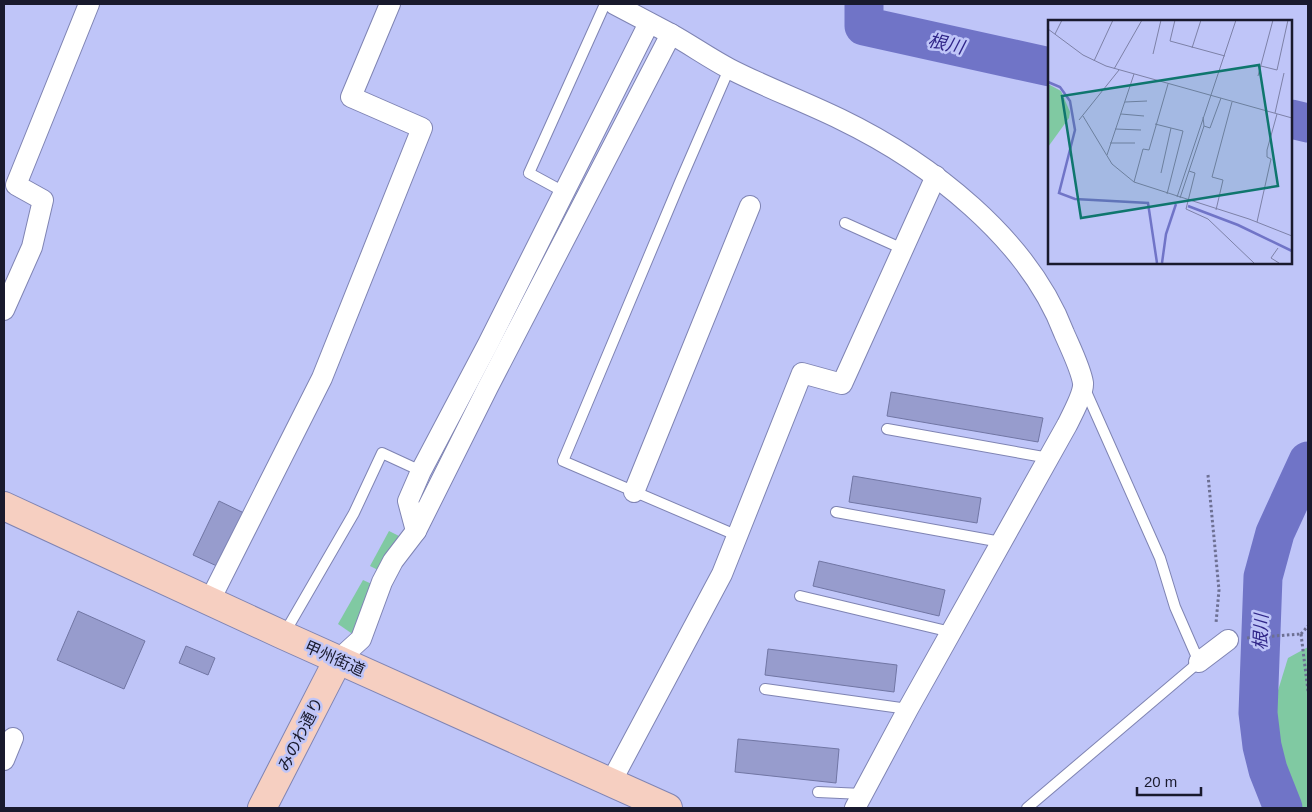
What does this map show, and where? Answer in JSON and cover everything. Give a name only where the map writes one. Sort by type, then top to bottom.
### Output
[{"type":"main road","name":"甲州街道","points":[[4,506],[283,635],[668,808]]},
{"type":"main road","name":"みのわ通り","points":[[262,808],[338,660]]},
{"type":"street","points":[[4,310],[32,247],[43,200],[16,185],[89,4]]},
{"type":"street","points":[[210,600],[322,378],[422,128],[351,97],[390,4]]},
{"type":"street","points":[[614,4],[671,34],[730,69],[840,119],[884,143],[936,176],[1006,239],[1034,275],[1057,315],[1083,384],[1076,408],[908,709],[859,801]]},
{"type":"street","points":[[416,531],[408,501],[421,470],[488,344],[649,23]]},
{"type":"street","points":[[338,660],[361,639],[382,582],[393,561],[416,531],[671,34]]},
{"type":"street","points":[[611,782],[722,574],[802,373],[842,384],[936,176]]},
{"type":"street","points":[[634,492],[750,206]]},
{"type":"street","points":[[488,344],[506,353]]},
{"type":"street","points":[[1199,662],[1228,642]]},
{"type":"street","points":[[4,760],[14,738]]},
{"type":"lane","points":[[564,192],[529,173],[605,4]]},
{"type":"lane","points":[[730,69],[676,190],[563,461],[738,536]]},
{"type":"lane","points":[[845,223],[902,249]]},
{"type":"lane","points":[[1027,808],[1199,662],[1175,607],[1157,551],[1083,384]]},
{"type":"lane","points":[[887,429],[1049,458]]},
{"type":"lane","points":[[283,635],[354,513],[382,453],[421,470]]},
{"type":"lane","points":[[836,512],[1001,542]]},
{"type":"lane","points":[[800,596],[951,632]]},
{"type":"lane","points":[[765,689],[908,709]]},
{"type":"lane","points":[[818,792],[859,801]]},
{"type":"path","points":[[1208,474],[1219,590],[1216,625],[1228,642],[1301,634],[1308,626]]},
{"type":"path","points":[[1301,634],[1308,690]]},
{"type":"green space","points":[[389,531],[403,538],[380,571],[370,566]]},
{"type":"green space","points":[[363,580],[374,585],[354,635],[338,624]]},
{"type":"green space","points":[[1308,647],[1308,808],[1296,808],[1290,796],[1276,753],[1276,697],[1288,658]]},
{"type":"building","points":[[891,392],[1043,418],[1038,442],[887,416]]},
{"type":"building","points":[[853,476],[981,498],[977,523],[849,502]]},
{"type":"building","points":[[219,501],[244,513],[219,567],[193,555]]},
{"type":"building","points":[[819,561],[945,590],[939,616],[813,586]]},
{"type":"building","points":[[78,611],[145,641],[124,689],[57,660]]},
{"type":"building","points":[[186,646],[215,658],[208,675],[179,663]]},
{"type":"building","points":[[768,649],[897,665],[894,692],[765,675]]},
{"type":"building","points":[[738,739],[839,749],[836,783],[735,772]]},
{"type":"waterway","name":"根川","points":[[864,4],[864,26],[1048,67]]},
{"type":"waterway","name":"根川","points":[[1292,119],[1308,123]]},
{"type":"waterway","name":"根川","points":[[1283,808],[1268,770],[1262,746],[1258,713],[1263,577],[1275,533],[1308,461]]}]
